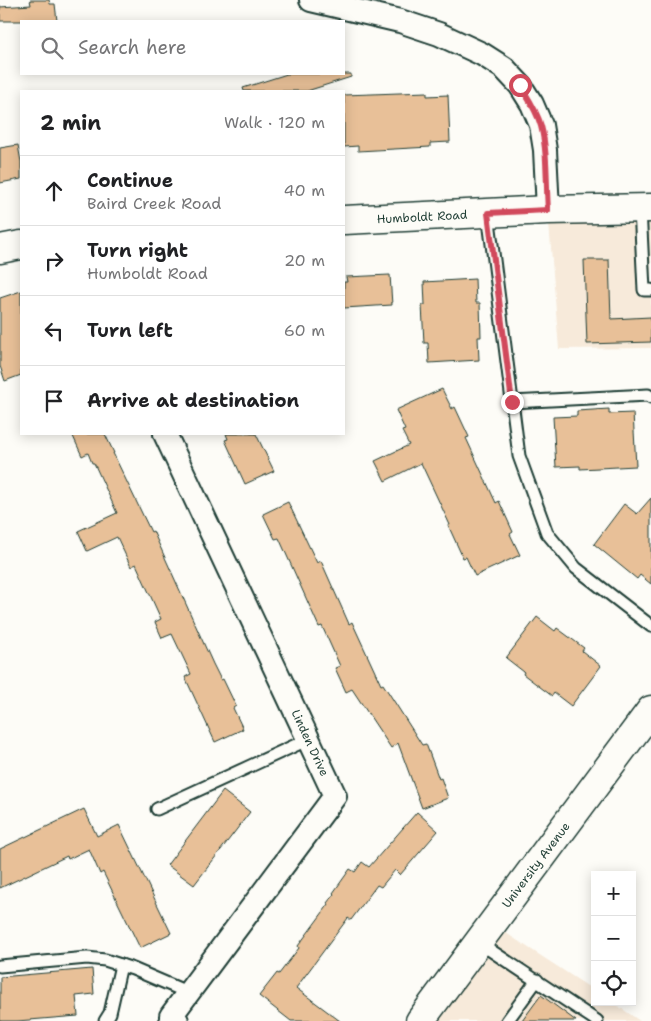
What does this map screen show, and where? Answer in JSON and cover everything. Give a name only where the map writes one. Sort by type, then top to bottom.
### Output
[{"type":"main road","name":"Humboldt Road","points":[[345,220],[548,210],[645,208]]},
{"type":"main road","points":[[0,249],[20,245]]},
{"type":"main road","name":"University Avenue","points":[[420,1021],[651,710]]},
{"type":"street","points":[[311,0],[400,21],[432,31],[482,54],[504,68],[520,85],[532,104],[541,125],[545,150],[548,210]]},
{"type":"street","name":"Linden Drive","points":[[165,435],[335,796],[171,1016],[177,1021]]},
{"type":"lane","points":[[645,208],[644,290],[651,290]]},
{"type":"lane","points":[[488,213],[519,456],[547,533],[576,568],[651,626]]},
{"type":"lane","points":[[512,402],[648,395],[651,397]]},
{"type":"lane","points":[[157,809],[309,739]]},
{"type":"lane","points":[[478,942],[597,1021]]},
{"type":"lane","points":[[0,966],[87,958],[105,960],[133,968],[189,993]]},
{"type":"lane","points":[[104,1021],[110,1013],[121,965]]},
{"type":"lane","points":[[506,1021],[537,980]]},
{"type":"shaded area","points":[[651,208],[651,348],[559,349],[548,210]]},
{"type":"shaded area","points":[[492,924],[591,988],[591,1006],[618,1006],[640,1021],[420,1021]]},
{"type":"building","points":[[30,0],[49,0],[50,4],[55,4],[57,20],[0,21],[0,7],[31,5]]},
{"type":"building","points":[[351,74],[351,77],[310,90],[244,90],[243,88],[284,75]]},
{"type":"building","points":[[427,92],[427,96],[448,95],[450,142],[430,143],[430,147],[358,151],[358,146],[345,147],[345,95]]},
{"type":"building","points":[[18,145],[20,179],[0,183],[0,148]]},
{"type":"building","points":[[584,260],[609,260],[611,319],[651,317],[651,342],[587,344]]},
{"type":"building","points":[[390,275],[392,305],[345,308],[346,277]]},
{"type":"building","points":[[475,279],[476,303],[480,303],[481,337],[478,337],[479,360],[429,363],[428,343],[424,343],[422,305],[425,305],[424,282]]},
{"type":"building","points":[[20,291],[20,375],[5,381],[0,366],[0,298]]},
{"type":"building","points":[[442,389],[452,409],[455,407],[469,437],[466,438],[496,503],[499,501],[513,532],[510,534],[520,555],[475,576],[466,557],[463,558],[421,463],[385,481],[375,461],[409,445],[402,431],[405,430],[396,410]]},
{"type":"building","points":[[609,409],[609,414],[633,413],[636,466],[580,469],[580,466],[556,467],[553,417],[577,416],[577,411]]},
{"type":"building","points":[[72,435],[105,435],[151,532],[153,531],[213,664],[221,680],[223,679],[236,706],[233,708],[243,729],[215,742],[185,677],[191,674],[172,634],[162,638],[155,622],[161,619],[136,564],[131,567],[117,537],[87,551],[78,531],[117,513],[88,453],[82,456]]},
{"type":"building","points":[[226,435],[256,435],[274,471],[245,484],[225,440],[228,439]]},
{"type":"building","points":[[651,498],[651,584],[640,575],[637,579],[594,544],[624,504],[637,514]]},
{"type":"building","points":[[288,502],[317,563],[321,561],[349,624],[352,622],[381,685],[383,684],[422,745],[426,744],[448,798],[422,808],[398,743],[391,748],[352,689],[346,692],[335,668],[340,666],[322,626],[319,627],[279,538],[275,539],[263,514]]},
{"type":"building","points":[[537,617],[555,631],[557,628],[584,648],[582,651],[601,666],[571,706],[554,693],[552,696],[523,674],[524,672],[506,658]]},
{"type":"building","points":[[223,791],[250,812],[194,885],[167,865]]},
{"type":"building","points":[[84,809],[97,836],[119,825],[171,933],[140,948],[103,872],[100,874],[89,849],[68,859],[67,856],[0,888],[0,849]]},
{"type":"building","points":[[417,812],[438,831],[400,875],[395,870],[381,887],[377,885],[351,920],[348,918],[296,988],[340,1021],[291,1021],[259,996],[299,948],[298,946],[329,904],[327,903],[350,869],[355,872],[362,862],[369,867]]},
{"type":"building","points":[[92,969],[94,994],[76,996],[78,1016],[0,1021],[0,977]]},
{"type":"building","points":[[541,995],[576,1021],[522,1021]]},
{"type":"route","points":[[512,402],[488,213],[548,210],[545,150],[541,125],[532,104],[520,85]]}]
